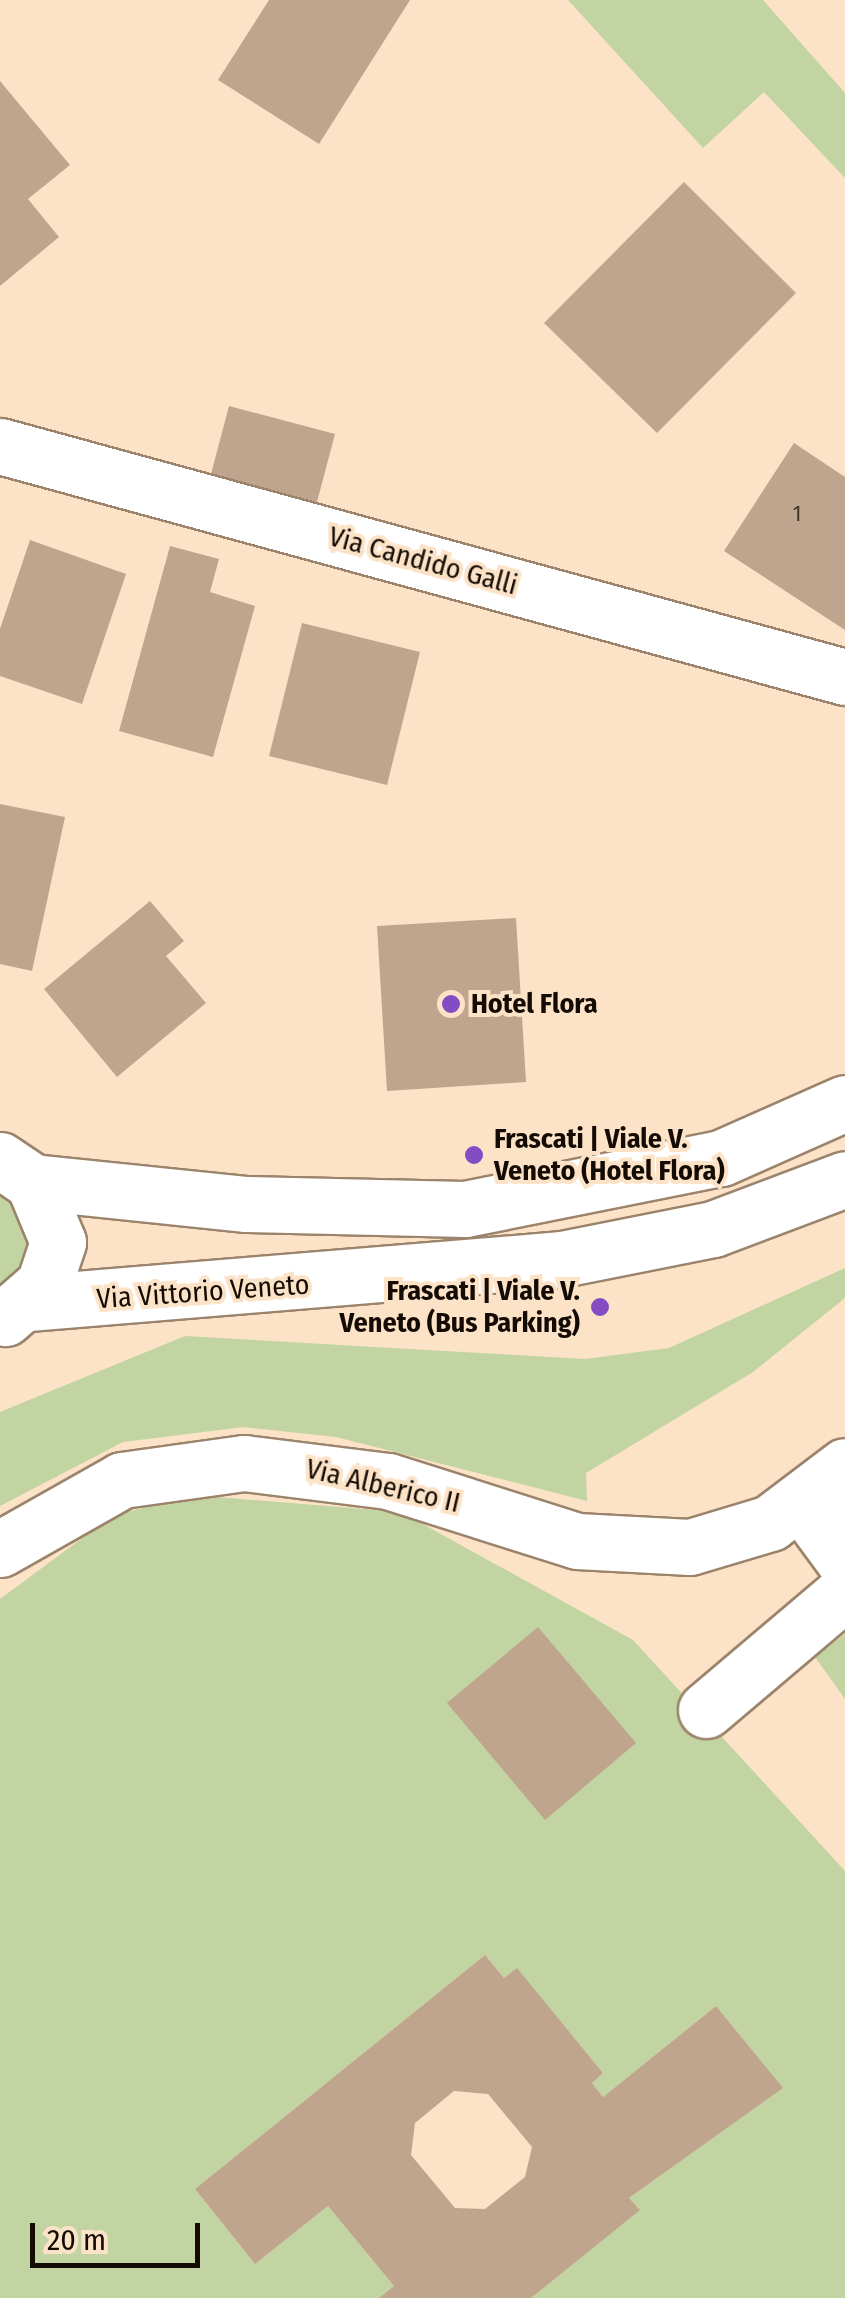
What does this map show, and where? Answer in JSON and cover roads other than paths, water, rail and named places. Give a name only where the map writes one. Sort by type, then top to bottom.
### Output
[{"type":"street","name":"Via Candido Galli","points":[[0,446],[845,677]]},
{"type":"street","points":[[17,1171],[247,1204],[465,1209],[721,1158],[845,1104]]},
{"type":"street","points":[[14,1311],[58,1242],[17,1171]]},
{"type":"street","name":"Via Vittorio Veneto","points":[[14,1311],[562,1259],[713,1229],[845,1180]]},
{"type":"street","name":"Via Alberico II","points":[[0,1549],[98,1488],[244,1463],[358,1474],[577,1541],[659,1549],[745,1534],[834,1477]]},
{"type":"street","points":[[834,1477],[817,1524],[845,1562]]},
{"type":"street","points":[[706,1710],[845,1592]]},
{"type":"place","name":"Hotel Flora","points":[[451,1004]]},
{"type":"place","name":"Frascati | Viale V. Veneto (Hotel Flora)","points":[[474,1155]]},
{"type":"place","name":"Frascati | Viale V. Veneto (Bus Parking)","points":[[600,1307]]}]
